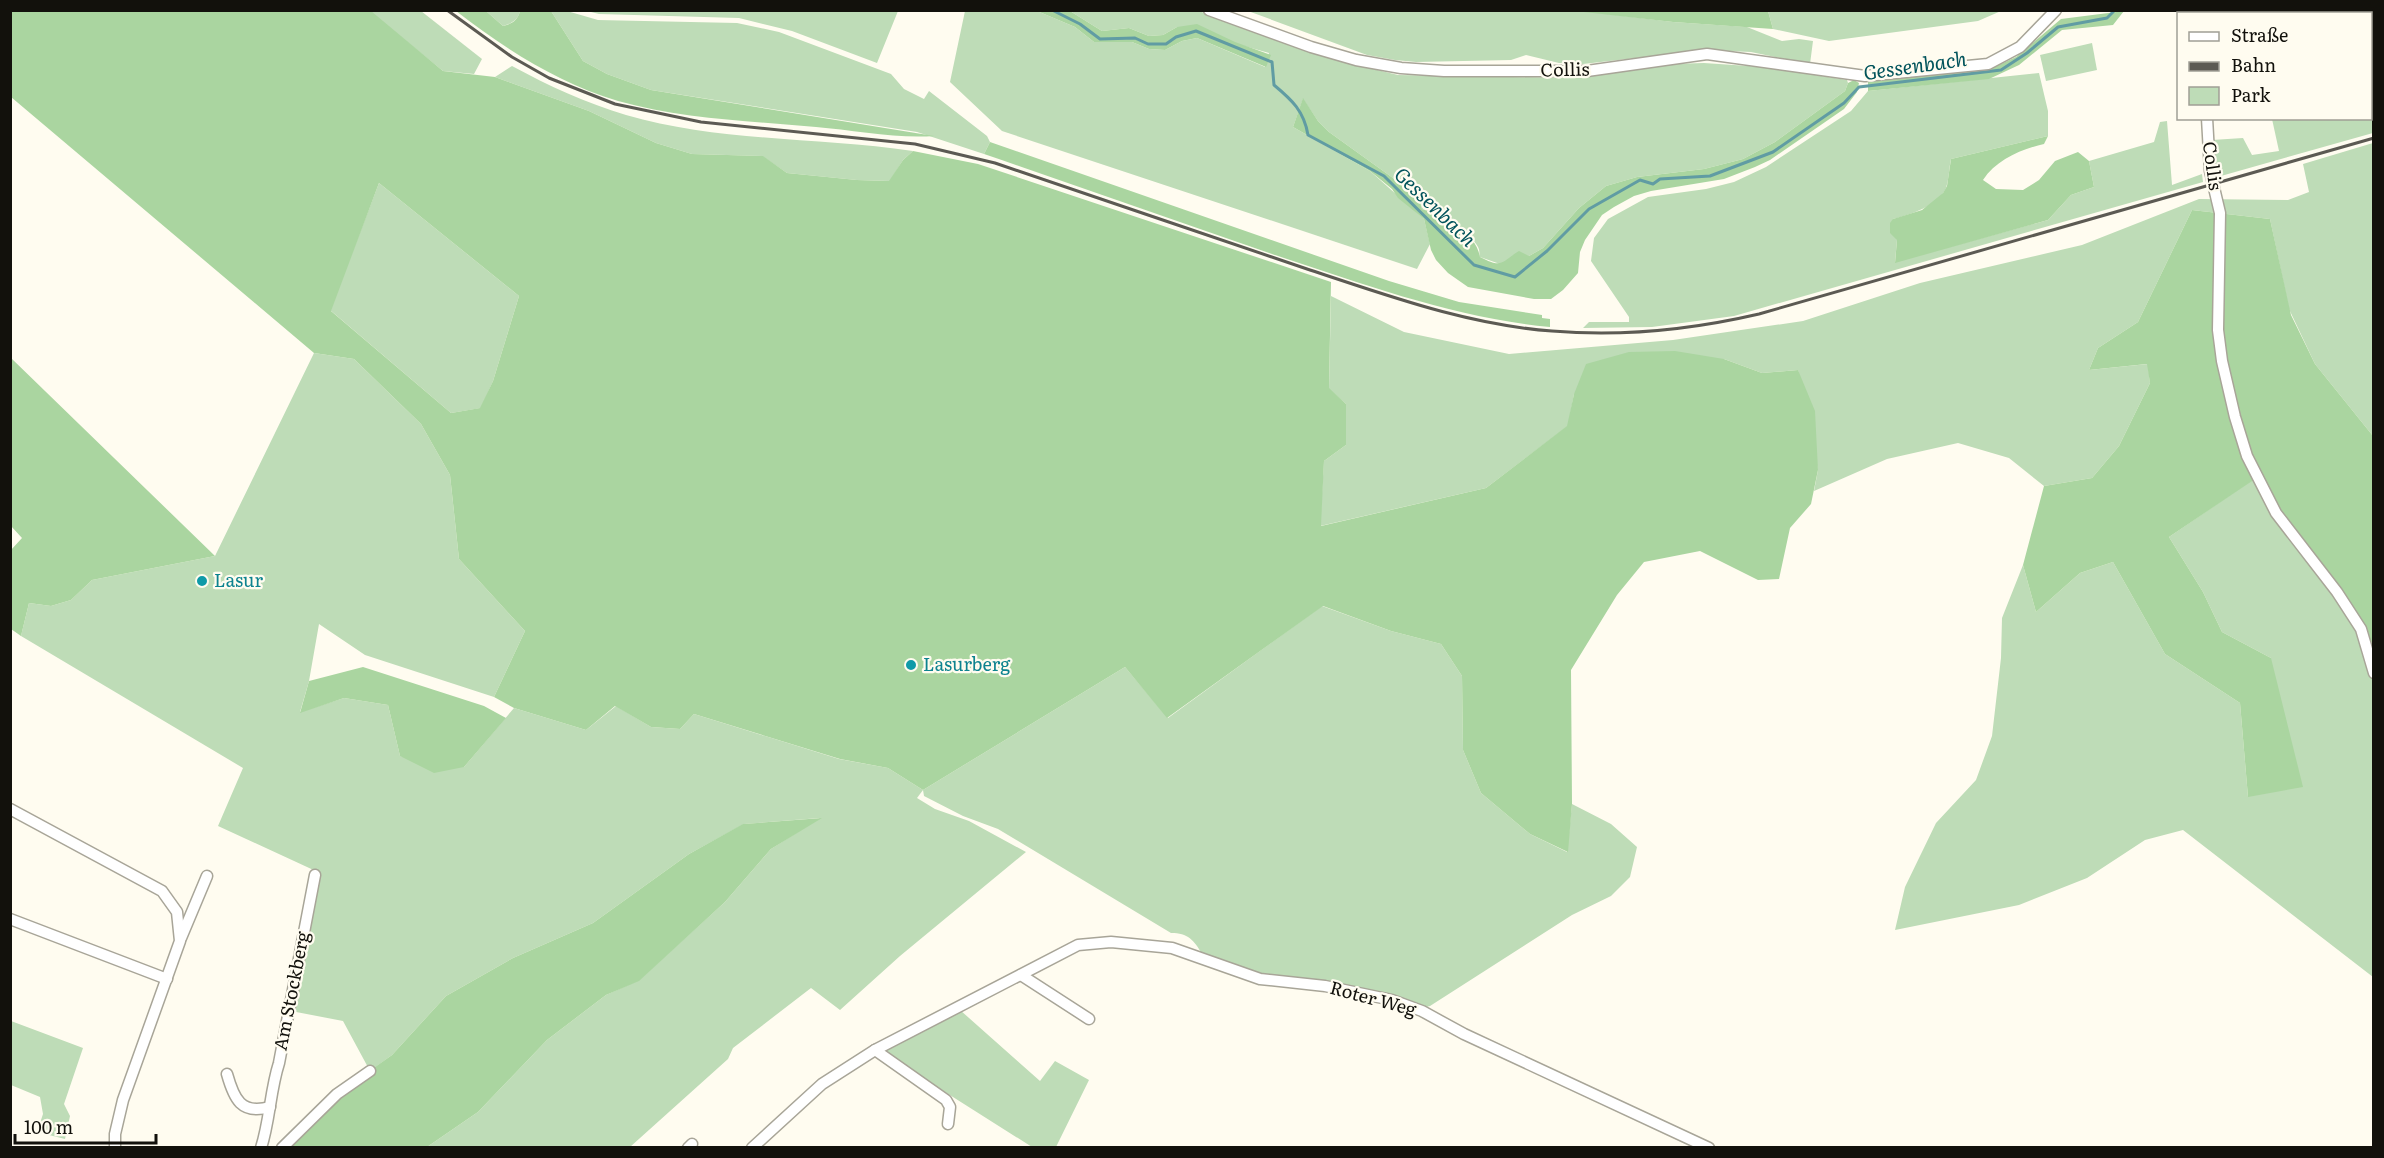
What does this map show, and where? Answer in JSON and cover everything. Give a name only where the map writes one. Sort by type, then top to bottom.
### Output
[{"type":"street","name":"Collis","points":[[1209,10],[1311,47],[1356,60],[1401,68],[1444,71],[1587,71],[1707,54],[1865,76],[1988,64],[2020,47],[2056,10]]},
{"type":"street","name":"Collis","points":[[2207,120],[2210,171],[2220,213],[2218,330],[2222,361],[2235,417],[2244,447],[2276,513],[2337,592],[2361,629],[2373,673]]},
{"type":"street","points":[[10,809],[162,891],[177,912],[180,941]]},
{"type":"street","name":"Am Stockberg","points":[[261,1148],[315,875]]},
{"type":"street","points":[[115,1148],[115,1134],[123,1100],[180,941],[207,876]]},
{"type":"street","points":[[10,919],[167,979]]},
{"type":"street","name":"Roter Weg","points":[[752,1148],[822,1084],[875,1050],[1078,945],[1111,942],[1172,948],[1260,979],[1324,986],[1392,1000],[1422,1011],[1464,1034],[1709,1148]]},
{"type":"street","points":[[1021,975],[1089,1019]]},
{"type":"street","points":[[875,1050],[946,1100],[950,1107],[948,1124]]},
{"type":"street","points":[[282,1148],[337,1094],[370,1071]]},
{"type":"street","points":[[226,1074],[236,1100],[242,1106],[252,1109],[270,1107]]},
{"type":"green space","points":[[11,10],[371,11],[443,71],[495,77],[589,111],[656,143],[692,154],[763,156],[787,173],[857,180],[889,181],[903,160],[913,151],[978,164],[1331,282],[1329,388],[1346,404],[1346,445],[1324,461],[1321,526],[1486,488],[1567,426],[1574,394],[1586,364],[1629,352],[1675,351],[1724,359],[1762,373],[1798,370],[1815,411],[1818,470],[1811,504],[1790,528],[1779,579],[1758,580],[1700,551],[1644,562],[1617,595],[1571,670],[1572,804],[1568,852],[1530,834],[1481,793],[1463,750],[1462,676],[1441,644],[1391,631],[1323,606],[1167,718],[1125,667],[923,790],[888,768],[840,759],[694,714],[680,729],[651,727],[615,706],[586,730],[514,708],[494,697],[525,631],[459,559],[450,475],[421,424],[354,359],[314,353],[11,97]],"holes":[[[379,183],[519,296],[493,381],[480,408],[451,413],[331,311]]]},
{"type":"green space","points":[[1196,10],[1361,66],[1398,75],[1578,78],[1671,64],[1704,63],[1763,67],[1847,80],[1848,83],[1845,91],[1775,142],[1743,159],[1704,169],[1637,177],[1606,186],[1579,208],[1543,248],[1529,256],[1514,255],[1511,260],[1500,264],[1480,257],[1478,247],[1469,236],[1445,220],[1422,209],[1418,196],[1329,132],[1318,121],[1303,99],[1293,127],[1370,171],[1424,219],[1430,244],[1417,269],[1002,131],[950,82],[965,11],[1037,11],[1075,27],[1094,42],[1132,42],[1149,49],[1165,50],[1182,41],[1197,38],[1265,67],[1269,53],[1177,27],[1163,35],[1149,36],[1129,28],[1102,31],[1070,11]]},
{"type":"green space","points":[[1575,10],[1673,22],[1747,27],[1782,41],[1799,39],[1813,41],[1810,64],[1751,52],[1706,50],[1583,64],[1559,63],[1526,55],[1511,60],[1416,62],[1367,55],[1248,11]]},
{"type":"green space","points":[[1768,10],[2001,11],[1978,21],[1829,41],[1773,29]]},
{"type":"green space","points":[[369,11],[421,11],[482,59],[474,74],[443,71]]},
{"type":"green space","points":[[456,11],[486,11],[503,26],[514,21],[520,11],[551,11],[583,61],[607,74],[651,90],[934,136],[891,135],[716,119],[667,112],[618,101],[553,75],[494,39]]},
{"type":"green space","points":[[486,11],[520,11],[514,21],[503,26]]},
{"type":"green space","points":[[551,11],[567,11],[598,20],[737,23],[779,32],[891,74],[904,89],[924,99],[929,91],[987,136],[990,142],[984,154],[917,132],[651,90],[607,74],[583,61]]},
{"type":"green space","points":[[587,11],[898,11],[877,63],[792,31],[739,18],[599,14]]},
{"type":"green space","points":[[1037,11],[1070,11],[1102,31],[1129,28],[1149,36],[1163,35],[1177,27],[1197,24],[1235,42],[1271,55],[1266,67],[1197,38],[1182,41],[1165,50],[1149,49],[1132,42],[1094,42],[1075,27]]},
{"type":"green space","points":[[1575,11],[1768,11],[1773,29],[1673,22]]},
{"type":"green space","points":[[2124,11],[2113,25],[2062,30],[2019,65],[1989,79],[1868,91],[1868,82],[1990,69],[2016,57],[2061,19]]},
{"type":"green space","points":[[2373,11],[2373,133],[2221,176],[2213,162],[2212,140],[2243,138],[2252,155],[2279,151],[2272,120],[2372,120],[2372,12],[2366,12]]},
{"type":"green space","points":[[2092,43],[2097,70],[2046,81],[2040,55]]},
{"type":"green space","points":[[512,66],[597,105],[661,124],[732,135],[913,151],[903,160],[890,181],[787,173],[762,156],[692,154],[656,143],[589,111],[495,77]]},
{"type":"green space","points":[[2039,73],[2048,111],[2048,136],[1951,159],[1947,185],[1942,194],[1931,204],[1893,219],[1897,240],[1895,262],[2048,220],[2071,195],[2094,187],[2089,161],[2154,142],[2160,122],[2167,121],[2172,185],[2202,174],[2203,182],[1734,316],[1652,327],[1583,328],[1589,322],[1629,322],[1629,317],[1591,261],[1594,238],[1608,219],[1648,197],[1706,189],[1734,182],[1766,167],[1851,111],[1868,91]]},
{"type":"green space","points":[[1854,80],[1859,83],[1857,92],[1844,109],[1770,160],[1724,179],[1634,196],[1602,215],[1585,240],[1580,252],[1578,273],[1563,290],[1551,299],[1534,299],[1468,287],[1448,273],[1436,260],[1431,250],[1424,219],[1398,198],[1392,189],[1370,171],[1293,127],[1303,98],[1318,121],[1329,132],[1418,196],[1422,209],[1440,216],[1466,233],[1477,248],[1480,257],[1493,263],[1501,263],[1519,251],[1529,256],[1543,248],[1579,208],[1606,186],[1637,177],[1704,169],[1743,159],[1775,142],[1845,91],[1848,83]]},
{"type":"green space","points":[[2048,136],[2044,144],[2018,152],[2002,161],[1983,180],[1996,189],[2023,190],[2039,180],[2055,161],[2078,152],[2089,161],[2094,187],[2071,195],[2048,220],[1895,263],[1897,240],[1890,233],[1890,223],[1893,219],[1922,210],[1943,193],[1947,186],[1951,159]]},
{"type":"green space","points":[[990,142],[1389,281],[1459,302],[1542,315],[1542,318],[1550,319],[1550,327],[1515,323],[1447,309],[1347,279],[984,154]]},
{"type":"green space","points":[[2373,143],[2373,436],[2315,364],[2289,309],[2270,219],[2192,210],[2138,322],[2098,348],[2089,370],[2148,364],[2150,383],[2119,446],[2092,478],[2044,486],[2009,458],[1958,443],[1887,459],[1814,491],[1818,470],[1798,370],[1762,373],[1724,359],[1574,394],[1568,426],[1486,488],[1320,526],[1324,461],[1346,445],[1346,404],[1329,389],[1331,296],[1404,332],[1509,354],[1673,340],[1803,321],[1920,283],[2082,245],[2199,199],[2288,200],[2309,192],[2303,164]]},
{"type":"green space","points":[[379,183],[519,296],[493,381],[481,408],[451,413],[330,310]]},
{"type":"green space","points":[[2192,210],[2270,219],[2291,315],[2315,364],[2373,436],[2373,651],[2372,643],[2337,589],[2296,536],[2258,477],[2169,537],[2203,592],[2222,632],[2271,658],[2303,787],[2248,797],[2240,703],[2165,654],[2113,562],[2080,573],[2036,612],[2023,565],[2044,486],[2092,478],[2119,446],[2150,383],[2147,364],[2089,370],[2098,348],[2138,322]]},
{"type":"green space","points":[[314,353],[354,359],[421,424],[450,475],[459,559],[525,631],[494,697],[365,655],[319,624],[309,681],[300,712],[344,698],[388,705],[400,756],[464,767],[514,708],[586,730],[616,706],[651,727],[680,729],[694,714],[839,759],[888,768],[923,790],[917,798],[935,809],[969,821],[1026,852],[900,956],[840,1010],[811,988],[733,1048],[728,1059],[630,1147],[427,1147],[478,1112],[547,1040],[606,995],[639,980],[725,902],[771,849],[820,818],[744,824],[689,854],[593,923],[513,958],[446,996],[392,1055],[370,1071],[343,1021],[291,1011],[320,873],[218,826],[243,768],[21,636],[29,603],[51,606],[71,600],[92,580],[215,556]]},
{"type":"green space","points":[[10,358],[215,556],[92,580],[71,600],[51,606],[29,603],[21,636],[11,629],[11,550],[22,538],[11,526]]},
{"type":"green space","points":[[2258,476],[2337,589],[2372,643],[2374,651],[2373,977],[2183,830],[2145,840],[2087,878],[2019,905],[1895,930],[1905,887],[1936,823],[1976,780],[1992,736],[2001,658],[2002,618],[2023,565],[2036,612],[2080,573],[2113,562],[2165,654],[2240,703],[2248,797],[2271,658],[2222,632],[2203,592],[2169,537]]},
{"type":"green space","points":[[1322,606],[1391,631],[1441,644],[1462,676],[1463,750],[1481,793],[1530,834],[1567,852],[1572,804],[1611,824],[1637,847],[1630,877],[1611,896],[1572,915],[1430,1006],[1423,1008],[1260,976],[1202,954],[1193,941],[1186,936],[1171,933],[998,829],[963,816],[924,796],[923,790],[1125,667],[1168,718]]},
{"type":"green space","points":[[363,667],[484,706],[506,718],[464,767],[434,773],[400,756],[388,705],[344,698],[300,713],[309,681]]},
{"type":"green space","points":[[822,818],[771,849],[725,902],[639,981],[606,995],[547,1040],[478,1112],[427,1147],[282,1148],[337,1094],[392,1055],[446,996],[513,958],[593,923],[689,854],[743,824]]},
{"type":"green space","points":[[960,1010],[1040,1081],[1055,1061],[1089,1080],[1056,1147],[1032,1147],[882,1052]]},
{"type":"green space","points":[[11,1021],[83,1048],[64,1104],[70,1116],[65,1139],[37,1132],[43,1114],[40,1097],[11,1085]]},
{"type":"waterway","name":"Gessenbach","points":[[1052,10],[1080,24],[1100,39],[1135,38],[1148,44],[1166,44],[1176,37],[1196,31],[1272,62],[1274,85],[1296,107],[1304,119],[1308,135],[1384,176],[1474,265],[1515,277],[1547,251],[1589,209],[1640,180],[1653,184],[1660,179],[1710,176],[1773,152],[1844,103],[1859,87],[2001,70],[2027,53],[2058,27],[2107,18],[2115,10]]},
{"type":"railway","points":[[447,10],[512,57],[549,78],[615,104],[701,122],[915,144],[995,163],[1429,308],[1490,323],[1578,333],[1656,331],[1759,314],[2374,138]]},
{"type":"place","name":"Lasur","points":[[202,581]]},
{"type":"place","name":"Lasurberg","points":[[911,665]]}]
